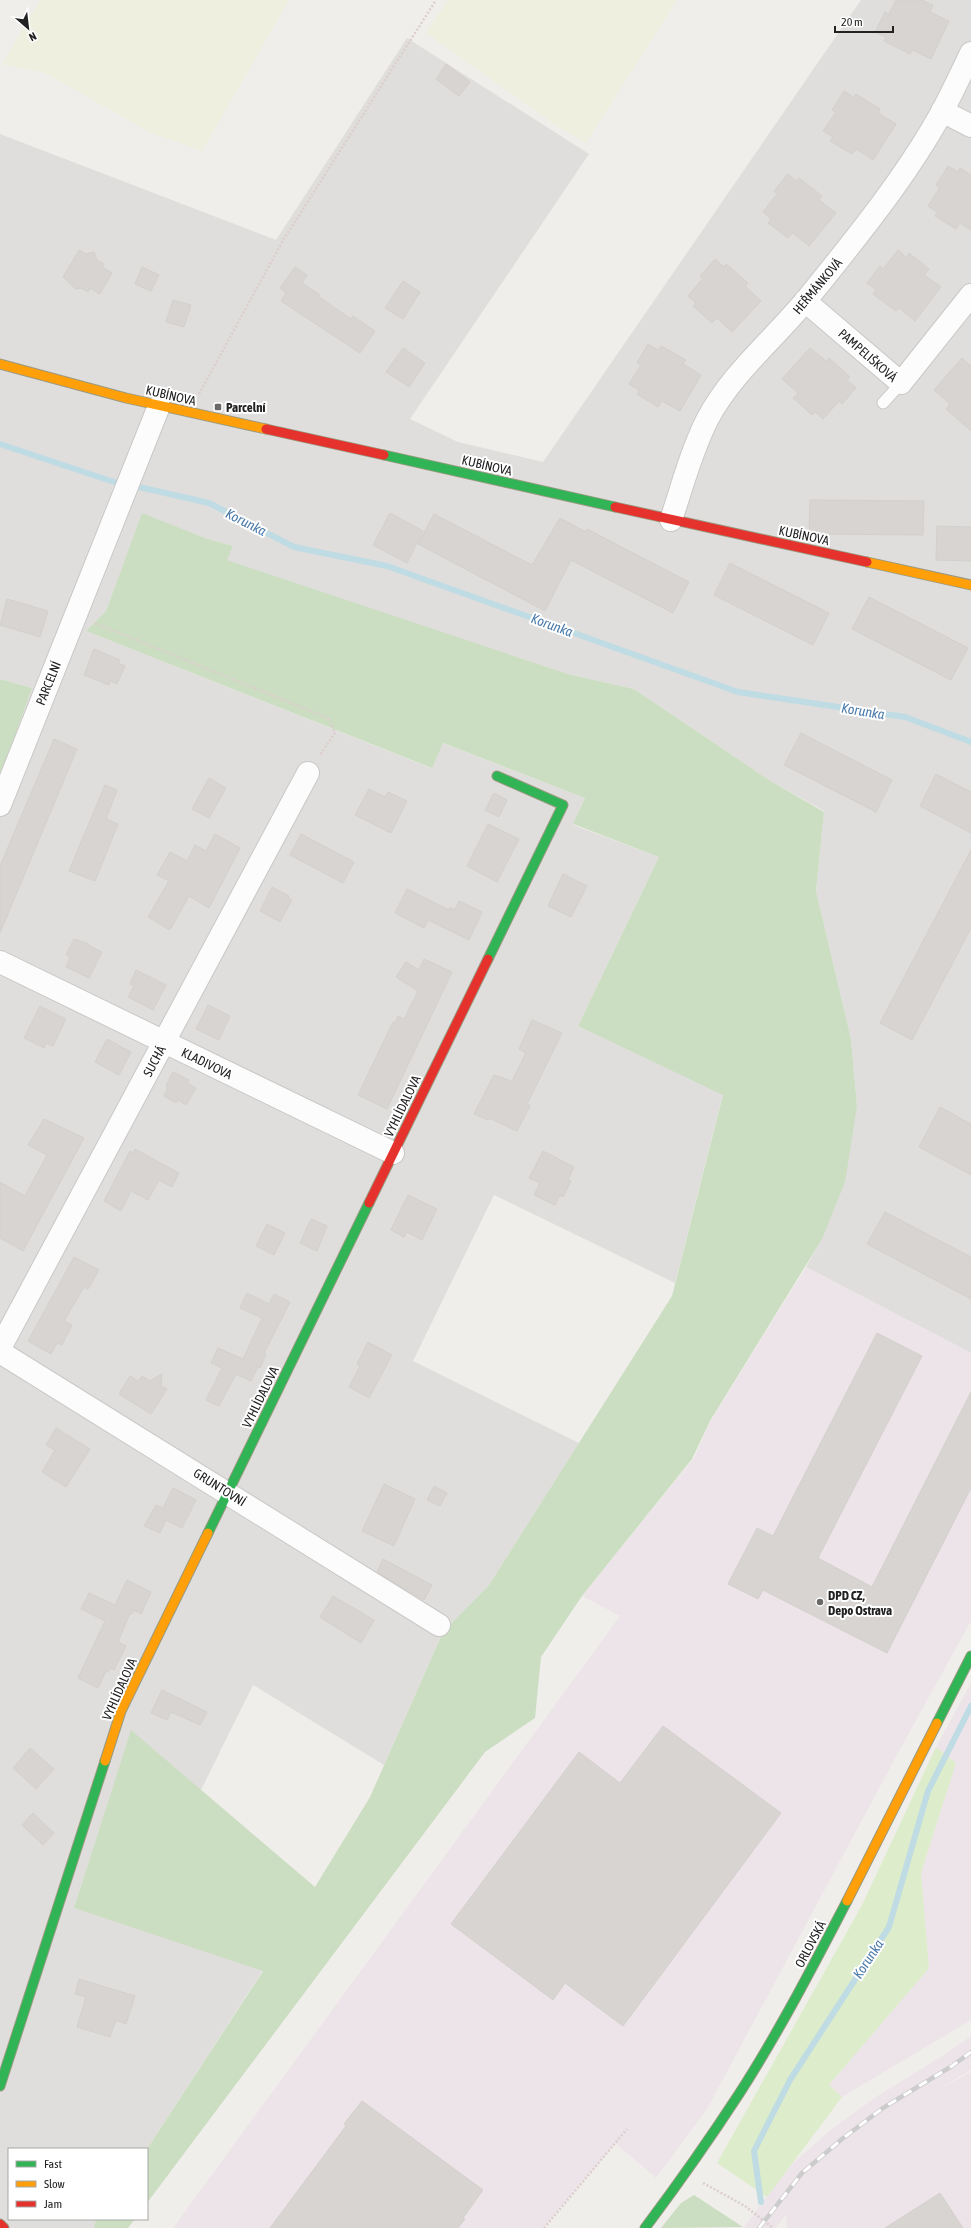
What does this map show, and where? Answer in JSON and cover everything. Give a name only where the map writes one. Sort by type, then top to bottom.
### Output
[{"type":"street","name":"HEŘMÁNKOVÁ","points":[[671,520],[693,455],[707,420],[726,389],[805,301],[856,238],[901,175],[942,111],[971,53]]},
{"type":"street","points":[[942,111],[971,126]]},
{"type":"street","name":"PAMPELIŠKOVÁ","points":[[805,301],[901,383],[971,295]]},
{"type":"street","name":"KUBÍNOVA","points":[[0,364],[189,413],[254,426],[671,520],[971,585]]},
{"type":"street","name":"PARCELNÍ","points":[[0,805],[159,406]]},
{"type":"street","name":"SUCHÁ","points":[[0,1348],[308,773]]},
{"type":"street","name":"VYHLÍDALOVA","points":[[0,2086],[121,1711],[563,805],[497,776]]},
{"type":"street","name":"KLADIVOVA","points":[[0,962],[393,1153]]},
{"type":"street","name":"GRUNTOVNÍ","points":[[0,1352],[228,1492],[439,1625]]},
{"type":"street","name":"ORLOVSKÁ","points":[[645,2228],[686,2175],[772,2041],[830,1935],[971,1656]]},
{"type":"street","points":[[0,2224],[4,2228]]},
{"type":"lane","points":[[883,402],[901,383]]},
{"type":"path","points":[[189,413],[282,242],[436,0]]},
{"type":"path","points":[[76,614],[134,640],[273,694],[328,718],[335,733],[308,773]]},
{"type":"path","points":[[544,2228],[627,2129]]},
{"type":"path","points":[[686,2175],[746,2206],[773,2228]]},
{"type":"shaded area","points":[[861,0],[971,0],[971,1353],[806,1267],[822,1239],[857,1106],[851,1039],[816,891],[824,811],[769,780],[634,689],[568,674],[226,560],[233,546],[205,538],[142,514],[106,611],[86,631],[431,768],[442,743],[585,798],[573,825],[659,857],[578,1026],[723,1094],[675,1283],[494,1195],[413,1361],[579,1443],[489,1585],[443,1632],[384,1765],[253,1685],[201,1790],[131,1731],[74,1908],[263,1970],[148,2148],[8,2148],[8,2220],[96,2220],[94,2228],[0,2228],[0,777],[32,688],[0,679],[0,134],[276,240],[407,38],[589,154],[410,419],[458,442],[543,462]]},
{"type":"shaded area","points":[[806,1267],[971,1353],[971,1621],[898,1753],[707,2109],[656,2178],[615,2143],[543,2228],[173,2228],[620,1616],[582,1596],[694,1458],[710,1422]]},
{"type":"shaded area","points":[[971,1683],[971,2020],[842,2097],[829,2085],[929,1968],[921,1873],[956,1763],[936,1747]]},
{"type":"shaded area","points":[[971,2036],[971,2070],[935,2091],[971,2072],[971,2228],[787,2228],[786,2214],[776,2228],[743,2228],[792,2164],[833,2128],[876,2097],[944,2055]]},
{"type":"green space","points":[[40,0],[289,0],[202,151],[151,133],[45,73],[2,64]]},
{"type":"green space","points":[[448,0],[677,0],[586,143],[557,126],[426,33]]},
{"type":"green space","points":[[142,513],[205,538],[233,546],[227,560],[568,674],[634,689],[769,780],[824,812],[816,891],[851,1039],[857,1106],[845,1182],[822,1239],[710,1421],[692,1459],[582,1596],[541,1657],[535,1718],[485,1752],[148,2202],[148,2148],[263,1971],[74,1908],[131,1730],[315,1887],[370,1797],[443,1632],[489,1585],[672,1296],[723,1095],[578,1026],[659,857],[573,824],[585,798],[443,743],[432,768],[86,631],[106,611]]},
{"type":"green space","points":[[0,679],[32,688],[0,777]]},
{"type":"green space","points":[[936,1747],[956,1763],[921,1873],[929,1968],[829,2085],[842,2097],[767,2197],[717,2163],[862,1905]]},
{"type":"green space","points":[[694,2195],[743,2227],[661,2228],[681,2203]]},
{"type":"green space","points":[[96,2220],[134,2220],[128,2228],[94,2228]]},
{"type":"building","points":[[896,0],[922,0],[933,5],[930,12],[949,21],[931,59],[912,50],[910,54],[884,41],[886,37],[875,32],[885,12],[889,14]]},
{"type":"building","points":[[446,64],[470,82],[459,96],[436,79]]},
{"type":"building","points":[[844,91],[853,97],[856,94],[880,109],[878,113],[896,124],[873,160],[856,149],[852,154],[830,141],[833,137],[823,131],[836,112],[832,110]]},
{"type":"building","points":[[948,166],[958,172],[960,168],[971,175],[971,230],[960,223],[956,229],[935,216],[937,212],[928,206],[940,187],[936,185]]},
{"type":"building","points":[[788,174],[796,181],[799,178],[822,196],[819,200],[836,213],[809,246],[793,233],[788,238],[768,223],[771,219],[763,212],[777,194],[774,191]]},
{"type":"building","points":[[79,250],[86,254],[94,252],[97,260],[104,264],[102,267],[112,273],[100,294],[90,288],[88,292],[81,288],[76,289],[63,277]]},
{"type":"building","points":[[898,250],[906,257],[909,253],[929,269],[924,275],[941,287],[915,321],[899,308],[896,311],[873,294],[876,290],[867,283],[880,266],[883,269]]},
{"type":"building","points":[[715,259],[724,267],[726,264],[748,283],[745,286],[761,301],[732,332],[717,318],[712,323],[693,306],[696,303],[688,296],[703,278],[700,276]]},
{"type":"building","points":[[142,267],[159,275],[151,291],[135,284]]},
{"type":"building","points":[[295,267],[307,275],[302,283],[320,295],[319,297],[351,319],[353,316],[375,331],[360,353],[281,301],[286,293],[280,288]]},
{"type":"building","points":[[403,281],[420,292],[403,319],[385,308]]},
{"type":"building","points":[[173,300],[191,305],[184,327],[166,322]]},
{"type":"building","points":[[648,344],[658,350],[661,346],[686,360],[683,364],[701,375],[680,411],[662,401],[658,407],[637,394],[639,390],[629,384],[641,365],[637,363]]},
{"type":"building","points":[[403,348],[425,363],[409,387],[386,372]]},
{"type":"building","points":[[810,348],[826,361],[829,358],[850,377],[847,380],[856,388],[842,404],[839,401],[823,419],[815,412],[812,415],[793,398],[798,393],[782,379]]},
{"type":"building","points":[[962,358],[971,366],[971,431],[946,409],[950,404],[934,390]]},
{"type":"building","points":[[810,500],[924,501],[923,535],[809,534]]},
{"type":"building","points":[[390,513],[423,531],[407,563],[373,545]]},
{"type":"building","points":[[434,514],[532,565],[560,518],[586,532],[587,529],[689,582],[673,613],[571,560],[545,611],[418,544]]},
{"type":"building","points":[[937,526],[971,527],[971,561],[936,560]]},
{"type":"building","points":[[730,563],[829,613],[813,645],[714,595]]},
{"type":"building","points":[[869,597],[968,648],[951,680],[852,629]]},
{"type":"building","points":[[7,599],[48,611],[40,637],[0,625]]},
{"type":"building","points":[[94,649],[120,660],[118,663],[125,666],[117,684],[110,681],[109,685],[84,675]]},
{"type":"building","points":[[801,733],[892,780],[876,812],[784,765]]},
{"type":"building","points":[[54,739],[77,749],[0,933],[0,866]]},
{"type":"building","points":[[936,774],[971,792],[971,833],[920,806]]},
{"type":"building","points":[[209,778],[226,788],[209,818],[192,809]]},
{"type":"building","points":[[105,785],[117,790],[106,819],[118,824],[95,881],[69,871]]},
{"type":"building","points":[[369,789],[385,797],[388,792],[407,801],[391,833],[355,815]]},
{"type":"building","points":[[494,793],[507,800],[499,817],[485,810]]},
{"type":"building","points":[[488,824],[519,839],[497,882],[467,866]]},
{"type":"building","points":[[215,834],[240,848],[209,908],[189,896],[170,930],[148,917],[169,881],[157,875],[170,852],[187,861],[195,845],[206,851]]},
{"type":"building","points":[[301,834],[354,862],[343,883],[290,855]]},
{"type":"building","points":[[971,850],[971,928],[912,1040],[880,1023]]},
{"type":"building","points":[[563,874],[587,886],[571,917],[548,906]]},
{"type":"building","points":[[272,887],[289,896],[288,898],[292,900],[280,922],[260,911]]},
{"type":"building","points":[[407,889],[449,910],[450,907],[455,910],[459,901],[482,912],[469,940],[428,920],[424,928],[395,913]]},
{"type":"building","points":[[74,939],[89,944],[88,945],[102,952],[89,978],[66,967],[70,957],[66,955]]},
{"type":"building","points":[[424,959],[452,972],[387,1109],[358,1095],[393,1022],[395,1023],[398,1016],[404,1019],[418,991],[396,977],[406,962],[419,970]]},
{"type":"building","points":[[136,970],[166,985],[153,1010],[128,997],[134,986],[130,984]]},
{"type":"building","points":[[208,1005],[230,1016],[219,1040],[196,1029]]},
{"type":"building","points":[[40,1006],[66,1019],[53,1046],[46,1043],[44,1048],[24,1038]]},
{"type":"building","points":[[532,1020],[562,1033],[527,1104],[530,1106],[517,1131],[489,1118],[488,1120],[474,1114],[494,1075],[512,1081],[526,1053],[519,1049]]},
{"type":"building","points":[[107,1039],[131,1052],[119,1075],[95,1062]]},
{"type":"building","points":[[173,1072],[189,1080],[187,1083],[196,1088],[186,1105],[178,1100],[176,1103],[164,1096],[168,1087],[166,1086]]},
{"type":"building","points":[[940,1107],[971,1124],[971,1175],[919,1147]]},
{"type":"building","points":[[44,1119],[84,1138],[23,1251],[0,1238],[0,1182],[25,1196],[47,1155],[28,1145]]},
{"type":"building","points":[[135,1149],[179,1173],[172,1187],[159,1180],[148,1200],[131,1191],[121,1211],[104,1201],[130,1151],[133,1153]]},
{"type":"building","points":[[543,1151],[574,1167],[568,1180],[571,1181],[563,1197],[560,1195],[555,1205],[534,1195],[540,1183],[529,1178]]},
{"type":"building","points":[[408,1195],[437,1209],[422,1240],[407,1232],[404,1237],[391,1230]]},
{"type":"building","points":[[885,1212],[971,1257],[971,1299],[867,1244]]},
{"type":"building","points":[[311,1219],[327,1226],[317,1251],[300,1243]]},
{"type":"building","points":[[267,1224],[285,1233],[274,1255],[256,1246]]},
{"type":"building","points":[[74,1257],[99,1270],[88,1289],[84,1287],[64,1321],[72,1325],[62,1345],[57,1343],[51,1354],[28,1341]]},
{"type":"building","points":[[247,1293],[269,1304],[274,1294],[290,1302],[264,1353],[266,1354],[260,1368],[258,1367],[251,1381],[236,1374],[219,1406],[206,1400],[222,1368],[211,1363],[218,1348],[243,1359],[262,1318],[240,1308]]},
{"type":"building","points":[[877,1333],[922,1356],[818,1558],[872,1587],[971,1392],[971,1488],[887,1653],[763,1590],[758,1599],[728,1584],[757,1528],[773,1536]]},
{"type":"building","points":[[368,1342],[392,1355],[369,1398],[349,1387],[360,1366],[357,1364]]},
{"type":"building","points":[[162,1374],[161,1386],[167,1389],[151,1414],[119,1394],[130,1376],[138,1381],[142,1376],[150,1381]]},
{"type":"building","points":[[56,1428],[90,1449],[66,1487],[42,1472],[55,1450],[46,1445]]},
{"type":"building","points":[[384,1484],[415,1499],[394,1546],[362,1531]]},
{"type":"building","points":[[434,1486],[447,1493],[440,1506],[427,1500]]},
{"type":"building","points":[[173,1488],[196,1500],[182,1528],[166,1520],[160,1533],[144,1526],[156,1505],[163,1508]]},
{"type":"building","points":[[383,1559],[432,1585],[424,1600],[377,1572]]},
{"type":"building","points":[[127,1580],[151,1592],[141,1614],[134,1610],[132,1614],[130,1613],[118,1642],[126,1646],[114,1670],[110,1668],[108,1672],[106,1671],[98,1688],[78,1678],[105,1621],[81,1609],[89,1593],[115,1605]]},
{"type":"building","points":[[333,1596],[374,1620],[361,1643],[320,1617]]},
{"type":"building","points":[[162,1690],[207,1712],[200,1725],[171,1712],[167,1720],[151,1713]]},
{"type":"building","points":[[663,1726],[781,1813],[623,2026],[565,1983],[553,2000],[451,1924],[579,1752],[620,1783]]},
{"type":"building","points":[[30,1748],[54,1769],[36,1789],[13,1768]]},
{"type":"building","points":[[33,1813],[54,1833],[43,1845],[22,1825]]},
{"type":"building","points":[[79,1979],[135,1996],[126,2024],[116,2020],[110,2037],[77,2027],[86,1997],[75,1994]]},
{"type":"building","points":[[362,2101],[483,2190],[463,2218],[465,2219],[458,2228],[270,2228],[346,2126],[344,2124]]},
{"type":"building","points":[[940,2193],[963,2228],[885,2228]]},
{"type":"waterway","name":"Korunka","points":[[0,444],[117,483]]},
{"type":"waterway","name":"Korunka","points":[[139,487],[209,503],[294,547],[387,566],[738,692],[905,717],[971,742]]},
{"type":"waterway","name":"Korunka","points":[[761,2202],[754,2151],[790,2080],[889,1927],[928,1791],[971,1706]]},
{"type":"railway","points":[[759,2228],[802,2173],[842,2139],[883,2108],[952,2066],[971,2052]]},
{"type":"traffic: fast","points":[[384,455],[615,507]]},
{"type":"traffic: fast","points":[[488,959],[563,805],[497,776]]},
{"type":"traffic: fast","points":[[208,1533],[369,1203]]},
{"type":"traffic: fast","points":[[937,1723],[971,1656]]},
{"type":"traffic: fast","points":[[0,2086],[105,1761]]},
{"type":"traffic: fast","points":[[645,2228],[705,2145],[754,2071],[795,1999],[847,1901]]},
{"type":"traffic: slow","points":[[0,364],[126,398],[266,429]]},
{"type":"traffic: slow","points":[[867,562],[971,585]]},
{"type":"traffic: slow","points":[[105,1761],[121,1711],[208,1533]]},
{"type":"traffic: slow","points":[[847,1901],[937,1723]]},
{"type":"traffic: jam","points":[[266,429],[384,455]]},
{"type":"traffic: jam","points":[[615,507],[867,562]]},
{"type":"traffic: jam","points":[[369,1203],[488,959]]},
{"type":"traffic: jam","points":[[0,2224],[4,2228]]},
{"type":"place","name":"Parcelní","points":[[218,407]]},
{"type":"place","name":"DPD CZ, Depo Ostrava","points":[[820,1602]]}]
